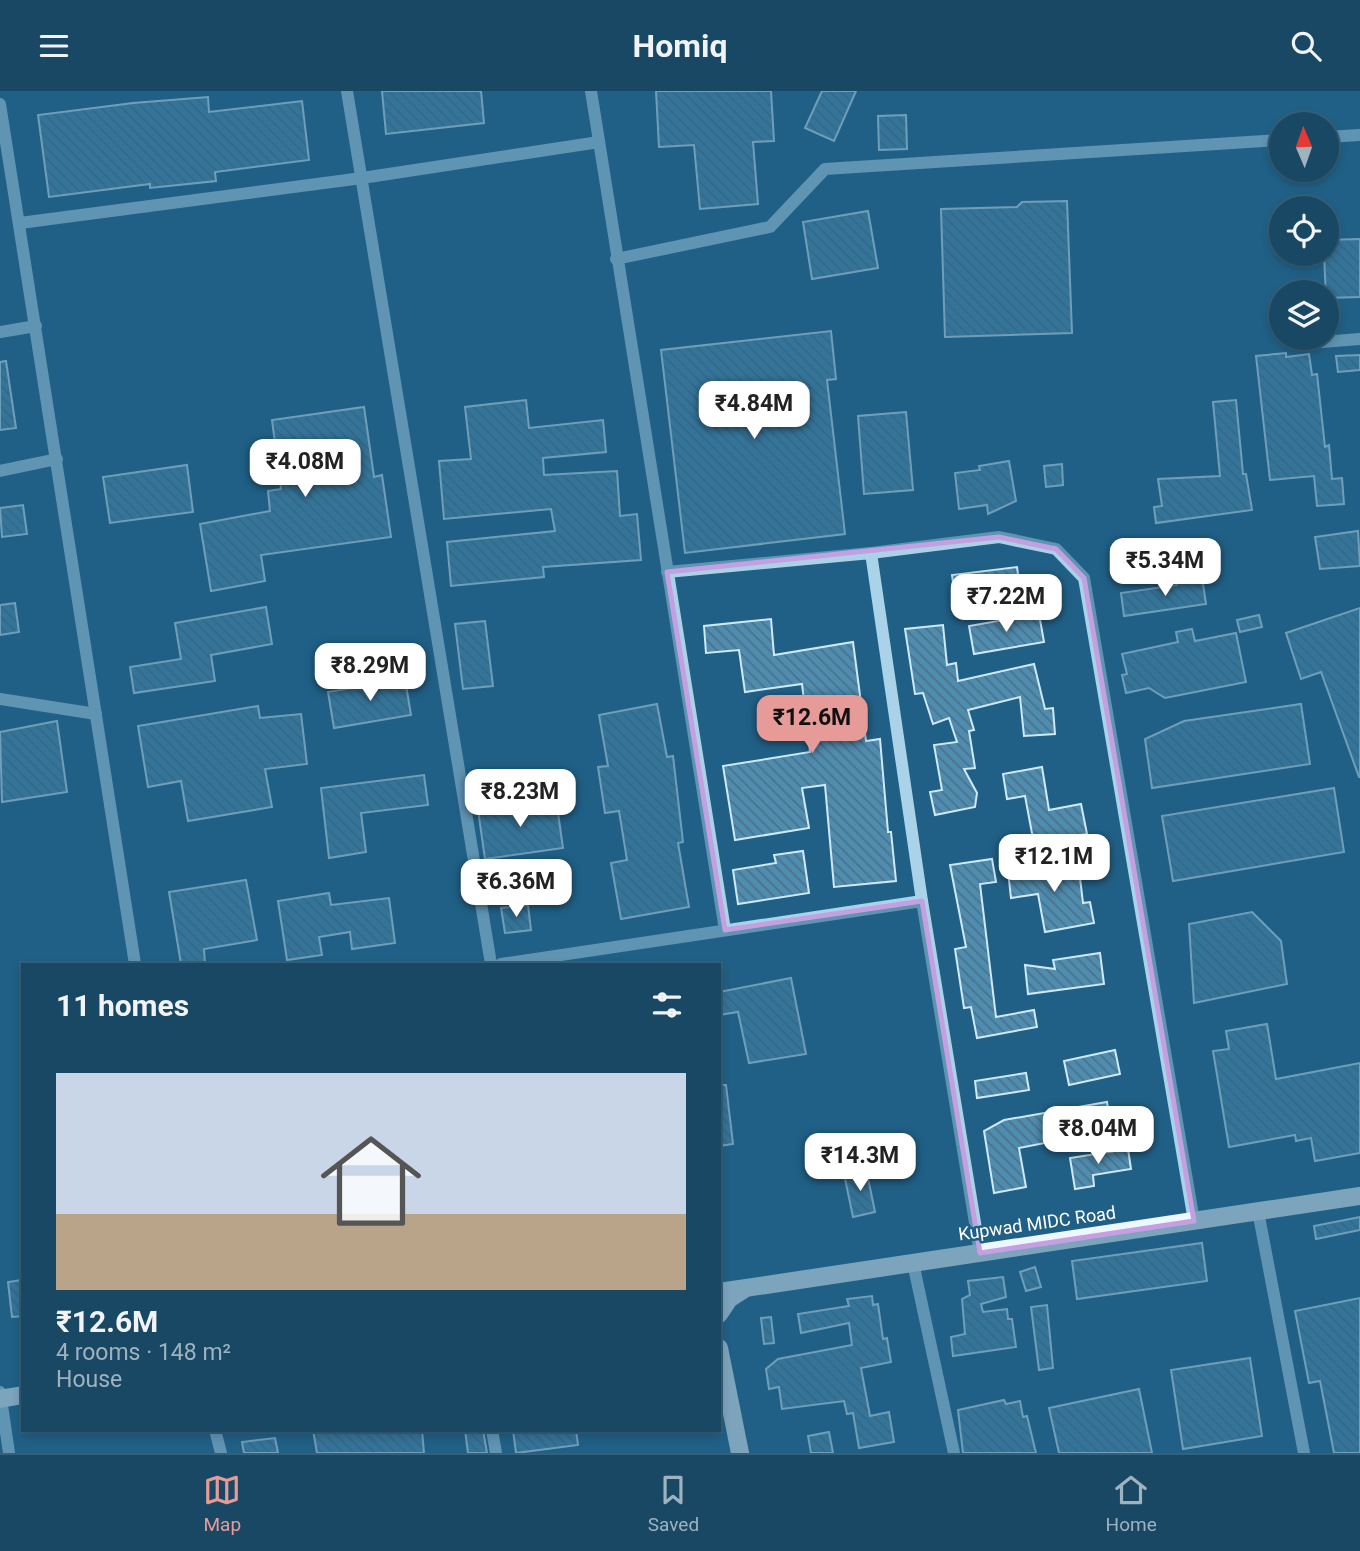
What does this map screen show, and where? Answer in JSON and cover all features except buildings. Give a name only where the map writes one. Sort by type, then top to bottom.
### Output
[{"type":"main road","name":"Kupwad MIDC Road","points":[[721,1292],[1360,1196]]},
{"type":"main road","points":[[721,1311],[729,1299],[746,1288]]},
{"type":"main road","points":[[721,1358],[740,1453]]},
{"type":"main road","points":[[0,1397],[21,1395]]},
{"type":"street","points":[[347,91],[491,963]]},
{"type":"street","points":[[591,91],[726,930]]},
{"type":"street","points":[[0,104],[135,963]]},
{"type":"street","points":[[1339,136],[1360,135]]},
{"type":"street","points":[[617,259],[771,227],[825,169],[1269,141]]},
{"type":"street","points":[[20,223],[362,178],[599,142]]},
{"type":"street","points":[[0,332],[36,326]]},
{"type":"street","points":[[1339,341],[1360,339]]},
{"type":"street","points":[[0,471],[57,459]]},
{"type":"street","points":[[667,572],[871,553],[999,537],[1056,549],[1084,578],[1194,1221]]},
{"type":"street","points":[[871,553],[922,901],[981,1253]]},
{"type":"street","points":[[0,699],[96,714]]},
{"type":"street","points":[[508,963],[922,901]]},
{"type":"street","points":[[1258,1211],[1304,1453]]},
{"type":"street","points":[[914,1263],[954,1453]]},
{"type":"street","points":[[0,1397],[9,1453]]},
{"type":"street","points":[[216,1432],[221,1453]]},
{"type":"street","points":[[492,1432],[496,1453]]},
{"type":"highlighted area","points":[[999,537],[1056,549],[1084,578],[1194,1221],[980,1253],[922,901],[725,930],[667,572]]}]
